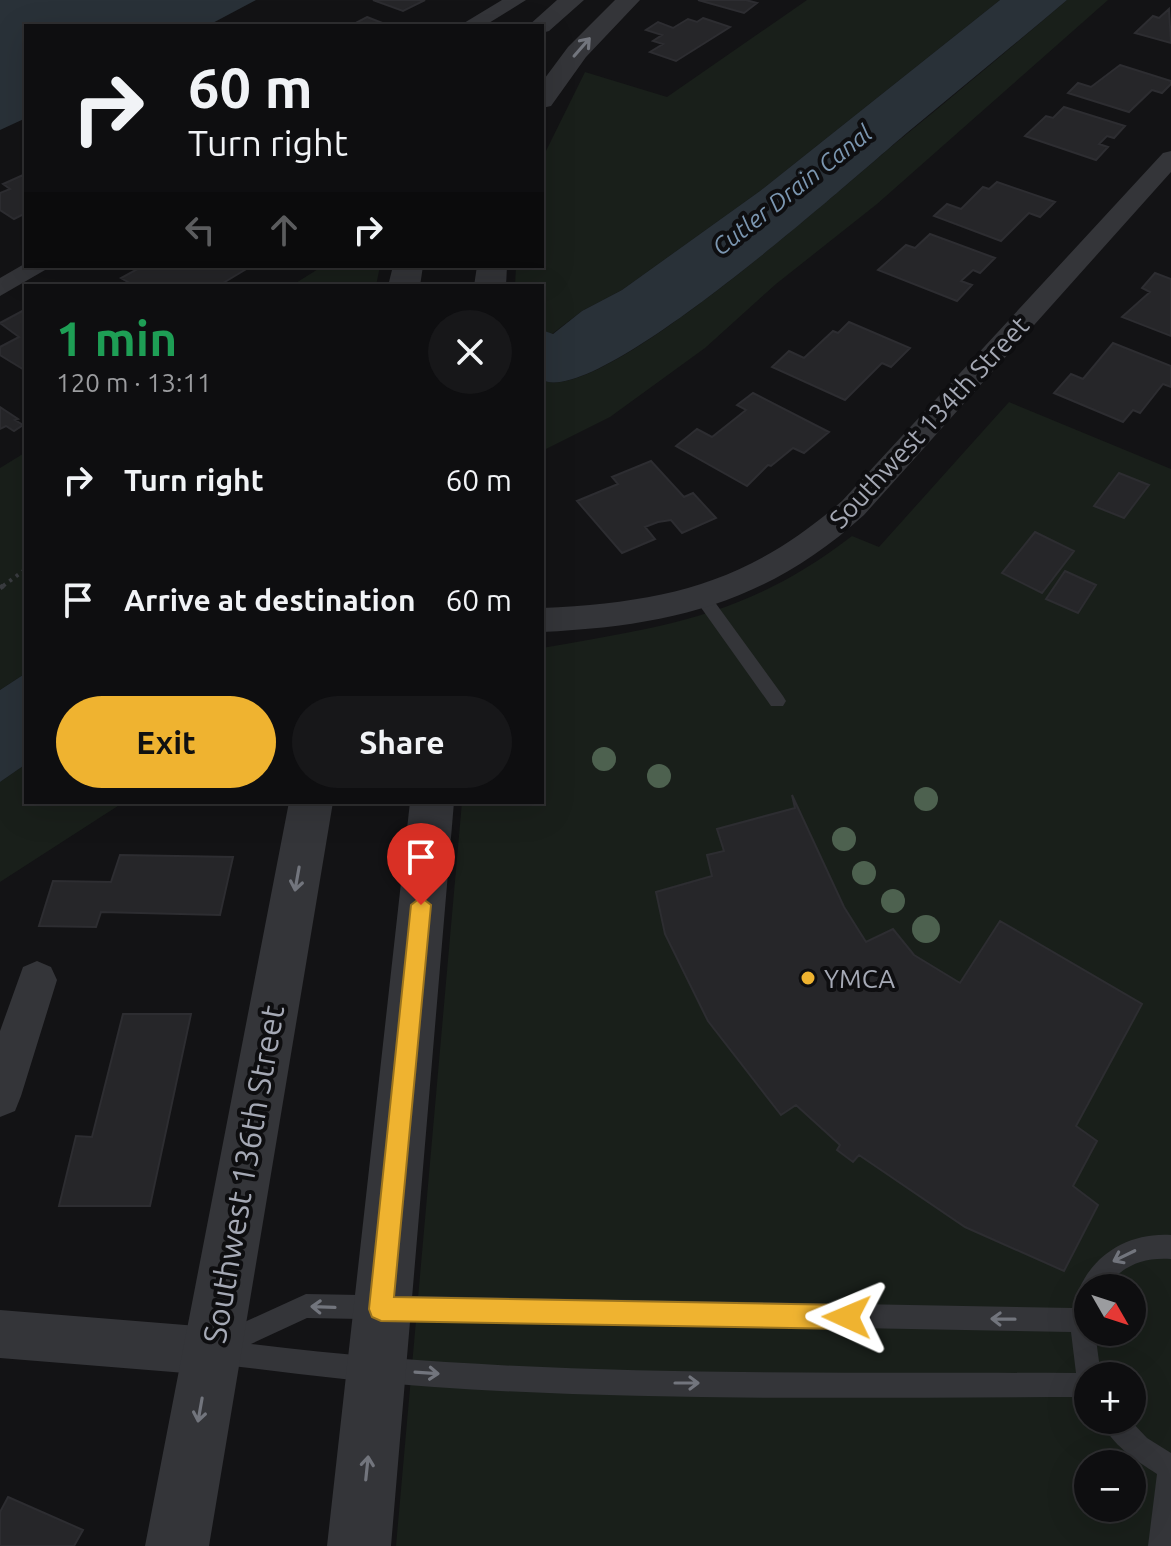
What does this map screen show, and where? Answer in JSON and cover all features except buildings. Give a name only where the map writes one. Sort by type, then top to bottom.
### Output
[{"type":"street","points":[[473,24],[516,0]]},
{"type":"street","points":[[542,24],[572,0]]},
{"type":"street","points":[[544,97],[577,52],[628,0]]},
{"type":"street","name":"Southwest 134th Street","points":[[544,620],[623,616],[703,598],[781,564],[841,520],[1171,158]]},
{"type":"street","points":[[0,288],[35,268]]},
{"type":"street","name":"Southwest 136th Street","points":[[177,1546],[311,804]]},
{"type":"street","points":[[359,1546],[432,804]]},
{"type":"street","points":[[0,1096],[37,980]]},
{"type":"street","points":[[0,1334],[210,1351]]},
{"type":"lane","points":[[703,598],[777,701]]},
{"type":"lane","points":[[1100,1274],[1105,1266],[1129,1251],[1157,1245],[1171,1247]]},
{"type":"lane","points":[[210,1351],[306,1306],[1074,1320]]},
{"type":"lane","points":[[210,1351],[377,1370],[548,1383],[1074,1385]]},
{"type":"lane","points":[[1126,1434],[1138,1447],[1171,1468],[1161,1546]]},
{"type":"path","points":[[0,588],[24,570]]},
{"type":"shaded area","points":[[807,0],[1000,0],[760,191],[622,290],[582,311],[552,334],[544,331],[544,284],[515,284],[516,268],[544,268],[544,155],[585,72],[667,97]]},
{"type":"shaded area","points":[[1067,0],[1108,0],[877,204],[776,284],[705,348],[610,417],[544,450],[544,380],[572,379],[616,359],[670,325],[785,237]]},
{"type":"shaded area","points":[[320,268],[380,268],[376,284],[294,284]]},
{"type":"shaded area","name":"YMCA","points":[[1009,402],[1171,469],[1171,1546],[396,1546],[462,804],[544,804],[544,648],[705,614],[741,601],[814,563],[852,536],[879,547]]},
{"type":"shaded area","points":[[24,453],[24,674],[0,690],[0,468]]},
{"type":"shaded area","points":[[24,765],[24,804],[121,804],[0,882],[0,782]]},
{"type":"water","points":[[0,0],[256,0],[211,24],[24,24],[24,119],[0,130]]},
{"type":"water","name":"Cutler Drain Canal","points":[[1000,0],[1067,0],[727,283],[616,359],[572,379],[544,380],[544,331],[553,334],[582,311],[622,290],[760,191]]},
{"type":"water","points":[[24,674],[24,765],[0,782],[0,690]]},
{"type":"place","name":"YMCA","points":[[808,978]]},
{"type":"route","points":[[421,905],[381,1309],[847,1317]]}]
